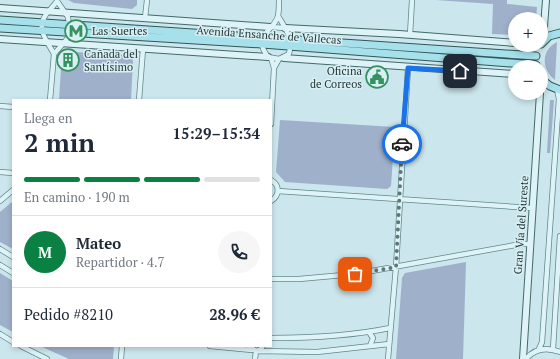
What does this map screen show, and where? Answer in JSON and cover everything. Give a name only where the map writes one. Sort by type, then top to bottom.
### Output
[{"type":"main road","name":"Avenida Ensanche de Vallecas","points":[[0,20],[70,24],[262,40],[290,47],[508,64]]},
{"type":"main road","name":"Avenida Ensanche de Vallecas","points":[[0,28],[70,33],[262,40],[290,39],[536,56]]},
{"type":"main road","points":[[548,38],[555,33],[560,33]]},
{"type":"main road","points":[[536,60],[538,52]]},
{"type":"main road","points":[[548,83],[559,89]]},
{"type":"street","points":[[146,18],[147,0]]},
{"type":"street","points":[[272,105],[274,68],[262,40],[278,16],[279,0]]},
{"type":"street","points":[[410,35],[412,0]]},
{"type":"street","points":[[545,12],[546,0]]},
{"type":"street","points":[[50,99],[54,54],[67,39],[70,33],[70,24],[57,1],[42,22],[42,31],[54,54]]},
{"type":"street","name":"Avenida Ensanche de Vallecas","points":[[0,8],[508,42]]},
{"type":"street","points":[[274,68],[288,54],[290,47],[290,39],[278,16]]},
{"type":"street","name":"Avenida Ensanche de Vallecas","points":[[0,39],[47,41],[408,68],[508,74]]},
{"type":"street","points":[[139,99],[143,49]]},
{"type":"street","points":[[388,359],[396,267],[398,199],[408,68]]},
{"type":"street","points":[[539,349],[542,342],[559,89]]},
{"type":"street","name":"Gran Vía del Sureste","points":[[524,359],[540,100]]},
{"type":"street","points":[[0,106],[12,107]]},
{"type":"street","points":[[0,172],[12,173]]},
{"type":"street","points":[[272,181],[277,186],[278,191],[276,198],[272,200]]},
{"type":"street","points":[[0,201],[12,191]]},
{"type":"street","points":[[278,191],[532,208]]},
{"type":"street","points":[[553,349],[560,236]]},
{"type":"street","points":[[272,279],[299,279],[355,274],[521,244],[530,244]]},
{"type":"street","points":[[0,249],[12,256]]},
{"type":"street","points":[[0,265],[12,272]]},
{"type":"street","points":[[272,338],[315,337],[369,332],[390,328]]},
{"type":"street","points":[[369,332],[373,338],[370,346]]},
{"type":"street","points":[[0,334],[12,341]]},
{"type":"street","points":[[225,347],[317,352],[389,344]]},
{"type":"street","points":[[23,347],[47,359]]},
{"type":"street","points":[[121,359],[122,347]]},
{"type":"street","points":[[254,349],[255,359]]},
{"type":"street","points":[[524,359],[539,349],[553,349],[560,352]]},
{"type":"shaded area","points":[[68,0],[137,0],[137,5],[132,9],[74,3]]},
{"type":"shaded area","points":[[436,0],[507,0],[507,4],[537,7],[537,12],[508,12],[508,35],[492,34],[493,4]]},
{"type":"shaded area","points":[[557,42],[555,80],[548,73],[548,60],[545,60],[548,50]]},
{"type":"shaded area","points":[[74,52],[129,55],[133,60],[131,99],[59,99],[61,69],[74,69]]},
{"type":"shaded area","points":[[550,100],[554,100],[550,153],[547,153]]},
{"type":"shaded area","points":[[280,120],[395,127],[391,186],[387,189],[285,182],[276,172]]},
{"type":"shaded area","points":[[12,202],[12,248],[0,242],[0,212]]},
{"type":"shaded area","points":[[466,262],[463,359],[396,359],[402,278],[405,273]]},
{"type":"shaded area","points":[[0,273],[12,280],[12,331],[0,325]]},
{"type":"shaded area","points":[[42,347],[114,347],[113,359],[69,359]]},
{"type":"way so far","points":[[355,274],[396,267],[398,199],[402,144]]},
{"type":"place","name":"Las Suertes","points":[[76,31]]},
{"type":"place","name":"Cañada del Santísimo","points":[[68,60]]},
{"type":"place","name":"Oficina de Correos","points":[[377,77]]},
{"type":"route","points":[[402,144],[408,68],[460,71]]}]
